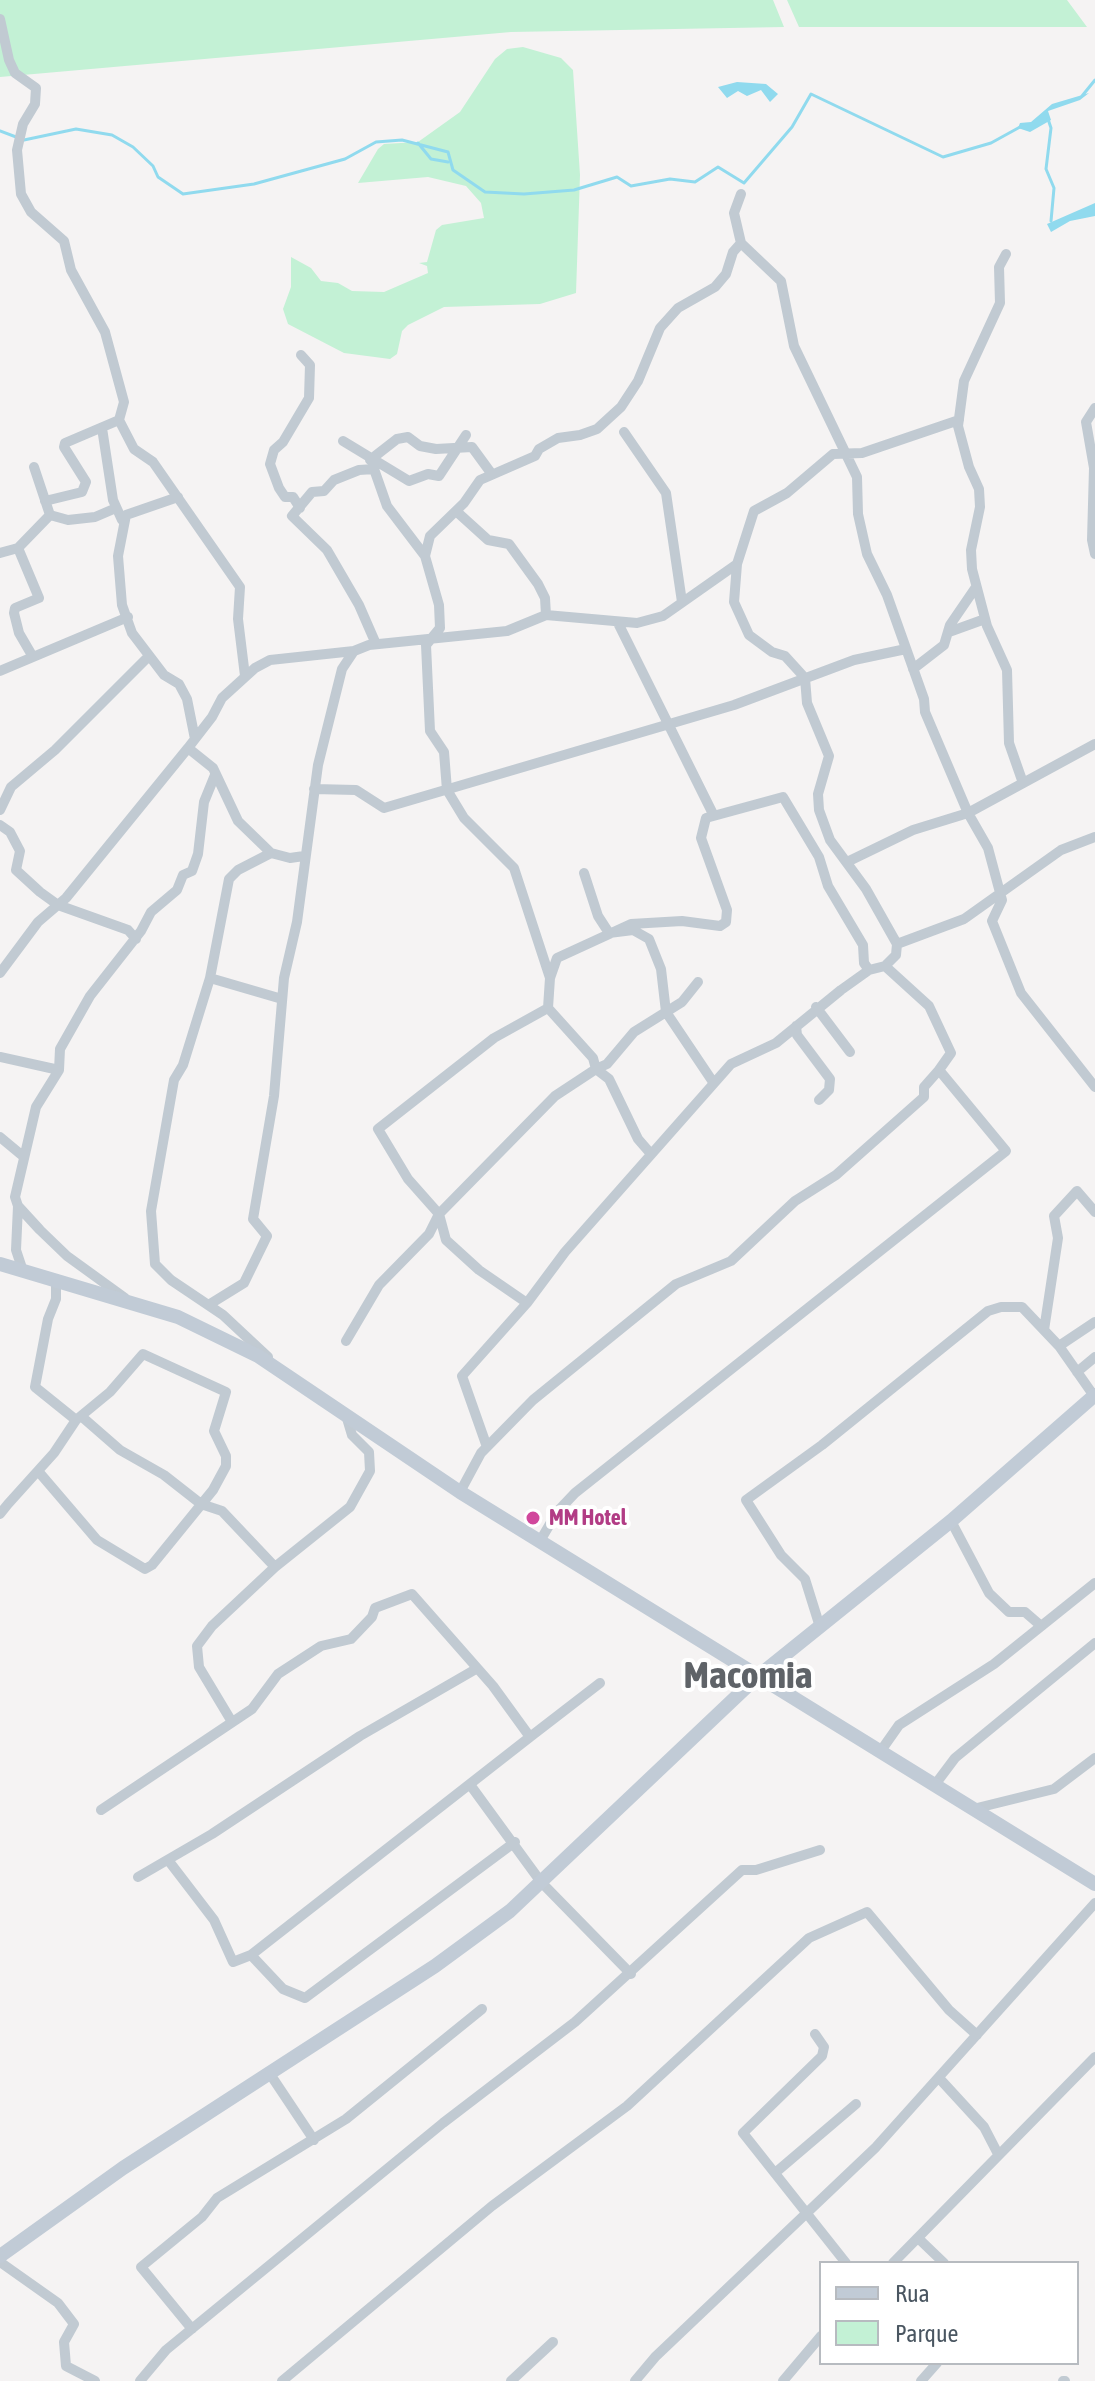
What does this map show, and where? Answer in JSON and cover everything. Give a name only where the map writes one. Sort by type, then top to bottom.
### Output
[{"type":"street","points":[[0,19],[15,73],[36,88],[35,104],[23,124],[17,150],[21,194],[31,212],[64,241],[71,270],[105,332],[124,402],[119,420],[134,449],[153,462],[240,587],[238,619],[245,676]]},
{"type":"street","points":[[741,194],[734,213],[741,243],[781,281],[794,346],[857,477],[858,514],[867,554],[906,649],[925,712],[968,813],[988,848],[1000,891],[1001,907],[992,921],[1021,993],[1093,1081]]},
{"type":"street","points":[[425,556],[430,536],[456,511],[480,480],[535,456],[539,449],[558,438],[597,429],[609,418],[638,381],[660,328],[678,308],[715,287],[726,274],[733,252],[741,243]]},
{"type":"street","points":[[1006,254],[999,267],[1000,303],[964,381],[959,420],[969,467],[979,489],[980,507],[971,550],[976,587],[985,619],[1007,670],[1009,743],[1023,783]]},
{"type":"street","points":[[300,508],[293,497],[285,497],[270,464],[274,450],[283,442],[309,398],[310,365],[301,355]]},
{"type":"street","points":[[1095,408],[1086,422],[1094,468],[1092,540],[1095,554]]},
{"type":"street","points":[[45,501],[82,492],[86,482],[64,447],[73,439],[119,420]]},
{"type":"street","points":[[487,1447],[462,1376],[527,1303],[565,1252],[731,1064],[776,1043],[816,1007],[869,970],[885,966],[896,955],[897,944],[876,905],[830,840],[819,810],[818,794],[829,756],[807,703],[805,678],[785,656],[772,652],[749,635],[734,602],[737,564],[754,511],[787,493],[833,454],[862,453],[959,420]]},
{"type":"street","points":[[102,428],[116,508],[122,520]]},
{"type":"street","points":[[624,432],[666,493],[682,602]]},
{"type":"street","points":[[365,468],[371,457],[397,439],[408,437],[420,446],[436,449],[464,440]]},
{"type":"street","points":[[464,440],[491,473]]},
{"type":"street","points":[[343,441],[409,481],[428,474],[439,476],[464,440]]},
{"type":"street","points":[[34,467],[50,515]]},
{"type":"street","points":[[376,644],[359,605],[327,550],[292,516],[312,492],[324,491],[334,480],[365,468],[374,469],[378,474],[387,506],[425,556],[439,605],[440,628],[426,645],[430,731],[444,752],[447,790],[464,818],[514,868],[550,978]]},
{"type":"street","points":[[178,497],[126,515],[122,520],[118,556],[122,605],[132,633],[148,657],[164,675],[179,684],[187,699],[192,743],[213,768],[238,821],[271,853],[290,858],[304,856]]},
{"type":"street","points":[[50,515],[68,520],[95,517],[116,508]]},
{"type":"street","points":[[456,511],[488,540],[509,544],[538,584],[545,598],[546,615]]},
{"type":"street","points":[[0,553],[18,548],[50,515]]},
{"type":"street","points":[[18,548],[39,598],[15,608],[14,613],[19,633],[33,657]]},
{"type":"street","points":[[0,973],[38,922],[58,905],[192,743],[222,698],[245,676],[270,660],[354,651],[376,644],[507,631],[546,615],[637,623],[663,616],[737,564]]},
{"type":"street","points":[[913,669],[937,653],[976,587]]},
{"type":"street","points":[[0,671],[128,617]]},
{"type":"street","points":[[949,632],[985,619]]},
{"type":"street","points":[[618,623],[713,814]]},
{"type":"street","points":[[314,789],[356,790],[384,808],[669,725],[854,660],[906,649]]},
{"type":"street","points":[[210,1304],[244,1283],[267,1236],[253,1219],[274,1096],[282,999],[314,789],[342,669],[354,651]]},
{"type":"street","points":[[0,810],[11,787],[55,750],[148,657]]},
{"type":"street","points":[[847,862],[913,830],[968,813],[1095,744]]},
{"type":"street","points":[[23,1271],[16,1250],[18,1206],[15,1197],[36,1107],[59,1070],[60,1049],[90,996],[136,939],[151,912],[177,890],[183,875],[192,871],[198,854],[204,802],[215,775]]},
{"type":"street","points":[[651,1154],[638,1139],[609,1079],[596,1069],[593,1058],[548,1008],[550,978],[557,958],[631,924],[682,921],[720,926],[726,922],[727,910],[701,838],[706,818],[783,797],[819,857],[828,886],[863,945],[864,963],[869,970]]},
{"type":"street","points":[[0,825],[10,832],[20,851],[16,870],[58,905],[115,925],[136,939]]},
{"type":"street","points":[[897,944],[964,919],[1061,850],[1095,837]]},
{"type":"street","points":[[271,853],[238,870],[229,879],[210,978],[183,1065],[174,1080],[151,1211],[155,1264],[171,1280],[210,1304],[279,1371]]},
{"type":"street","points":[[584,873],[598,916],[609,933]]},
{"type":"street","points":[[609,933],[633,930],[649,939],[661,969],[666,1012],[713,1082]]},
{"type":"street","points":[[460,1492],[487,1447],[533,1400],[676,1284],[731,1261],[795,1201],[836,1175],[924,1097],[924,1087],[951,1053],[929,1006],[885,966]]},
{"type":"street","points":[[210,978],[282,999]]},
{"type":"street","points":[[346,1341],[379,1285],[429,1234],[439,1214],[476,1180],[555,1096],[607,1064],[634,1032],[682,1002],[698,982]]},
{"type":"street","points":[[816,1007],[850,1052]]},
{"type":"street","points":[[527,1303],[479,1270],[446,1240],[439,1214],[408,1179],[378,1129],[494,1038],[548,1008]]},
{"type":"street","points":[[796,1026],[797,1035],[830,1079],[829,1090],[819,1100]]},
{"type":"street","points":[[0,1057],[59,1070]]},
{"type":"street","points":[[540,1541],[557,1512],[575,1493],[1006,1151],[939,1070]]},
{"type":"street","points":[[0,1137],[24,1157]]},
{"type":"street","points":[[1044,1330],[1058,1238],[1054,1216],[1077,1191],[1095,1212]]},
{"type":"street","points":[[18,1206],[67,1256],[130,1301]]},
{"type":"street","points":[[16,1250],[1,1265],[178,1317],[279,1371],[460,1492],[645,1604],[756,1678],[1095,1884]]},
{"type":"street","points":[[56,1279],[56,1299],[48,1319],[35,1387],[120,1450],[164,1475],[201,1504],[222,1511],[275,1567]]},
{"type":"street","points":[[95,2381],[66,2366],[64,2342],[74,2324],[58,2303],[0,2259],[123,2168],[469,1942],[541,1882],[756,1678],[820,1627],[951,1521],[1094,1396],[1059,1346],[1022,1307],[1001,1307],[988,1311],[822,1445],[746,1500],[781,1555],[805,1579],[820,1627]]},
{"type":"street","points":[[1059,1346],[1095,1322]]},
{"type":"street","points":[[0,1514],[4,1502],[38,1471],[78,1418],[110,1392],[143,1354],[226,1392],[214,1431],[227,1461],[213,1490],[152,1565],[145,1569],[97,1540],[38,1471]]},
{"type":"street","points":[[1077,1372],[1095,1357]]},
{"type":"street","points":[[232,1722],[199,1667],[197,1646],[212,1626],[275,1567],[350,1507],[370,1471],[369,1452],[352,1435],[346,1415]]},
{"type":"street","points":[[951,1521],[989,1593],[1009,1612],[1025,1612],[1040,1625]]},
{"type":"street","points":[[880,1752],[899,1725],[994,1664],[1095,1583]]},
{"type":"street","points":[[101,1810],[252,1709],[278,1674],[321,1646],[351,1639],[372,1617],[375,1608],[412,1594],[530,1737]]},
{"type":"street","points":[[934,1786],[955,1758],[1095,1643]]},
{"type":"street","points":[[138,1877],[360,1736],[476,1669]]},
{"type":"street","points":[[168,1860],[214,1920],[233,1962],[251,1955],[600,1683]]},
{"type":"street","points":[[973,1809],[1054,1789],[1095,1758]]},
{"type":"street","points":[[471,1786],[515,1842],[541,1882],[631,1974]]},
{"type":"street","points":[[251,1955],[283,1989],[305,1998],[515,1842]]},
{"type":"street","points":[[140,2381],[166,2350],[631,1974],[742,1870],[756,1870],[820,1850]]},
{"type":"street","points":[[635,2381],[656,2356],[876,2147],[1095,1903]]},
{"type":"street","points":[[282,2381],[492,2206],[627,2106],[809,1938],[867,1912],[949,2010],[977,2035]]},
{"type":"street","points":[[192,2329],[141,2267],[202,2217],[217,2198],[314,2140],[385,2089],[482,2009]]},
{"type":"street","points":[[815,2034],[824,2047],[822,2056],[743,2133],[844,2261]]},
{"type":"street","points":[[895,2261],[1095,2057]]},
{"type":"street","points":[[270,2074],[314,2140]]},
{"type":"street","points":[[939,2078],[984,2127],[998,2154]]},
{"type":"street","points":[[775,2173],[856,2104]]},
{"type":"street","points":[[919,2239],[942,2261]]},
{"type":"street","points":[[783,2381],[819,2338]]},
{"type":"street","points":[[511,2381],[553,2342]]},
{"type":"street","points":[[921,2381],[935,2365]]},
{"type":"green space","points":[[0,0],[773,0],[784,27],[511,32],[0,77]]},
{"type":"green space","points":[[787,0],[1067,0],[1087,27],[799,27]]},
{"type":"green space","points":[[523,47],[561,58],[573,70],[580,175],[576,293],[540,304],[444,307],[408,325],[402,331],[397,354],[390,359],[344,353],[288,324],[283,309],[291,287],[291,257],[311,268],[321,281],[338,283],[352,291],[384,292],[428,273],[427,266],[419,263],[427,262],[436,230],[442,225],[484,218],[481,203],[466,186],[428,177],[358,183],[384,144],[418,142],[460,112],[495,59],[507,49]]},
{"type":"water","points":[[737,82],[766,84],[778,94],[770,102],[761,90],[747,96],[738,91],[727,98],[718,87]]},
{"type":"water","points":[[1089,93],[1080,100],[1048,111],[1051,120],[1030,132],[1018,128],[1020,123],[1031,122],[1052,104]]},
{"type":"water","points":[[1095,203],[1095,216],[1070,221],[1051,232],[1047,224]]},
{"type":"waterway","points":[[1082,96],[1095,80]]},
{"type":"waterway","points":[[0,131],[24,140],[76,129],[112,135],[133,147],[153,166],[158,177],[183,194],[254,184],[345,159],[376,142],[402,140],[448,152],[453,170],[485,192],[524,194],[574,190],[617,177],[631,186],[670,179],[695,182],[718,167],[744,183],[792,127],[811,94],[943,157],[991,143],[1020,127]]},
{"type":"waterway","points":[[1048,119],[1051,128],[1046,169],[1054,188],[1051,221]]},
{"type":"waterway","points":[[418,143],[431,159],[448,162]]},
{"type":"place","name":"MM Hotel","points":[[533,1518]]},
{"type":"district","name":"Macomia","points":[[748,1676]]}]
